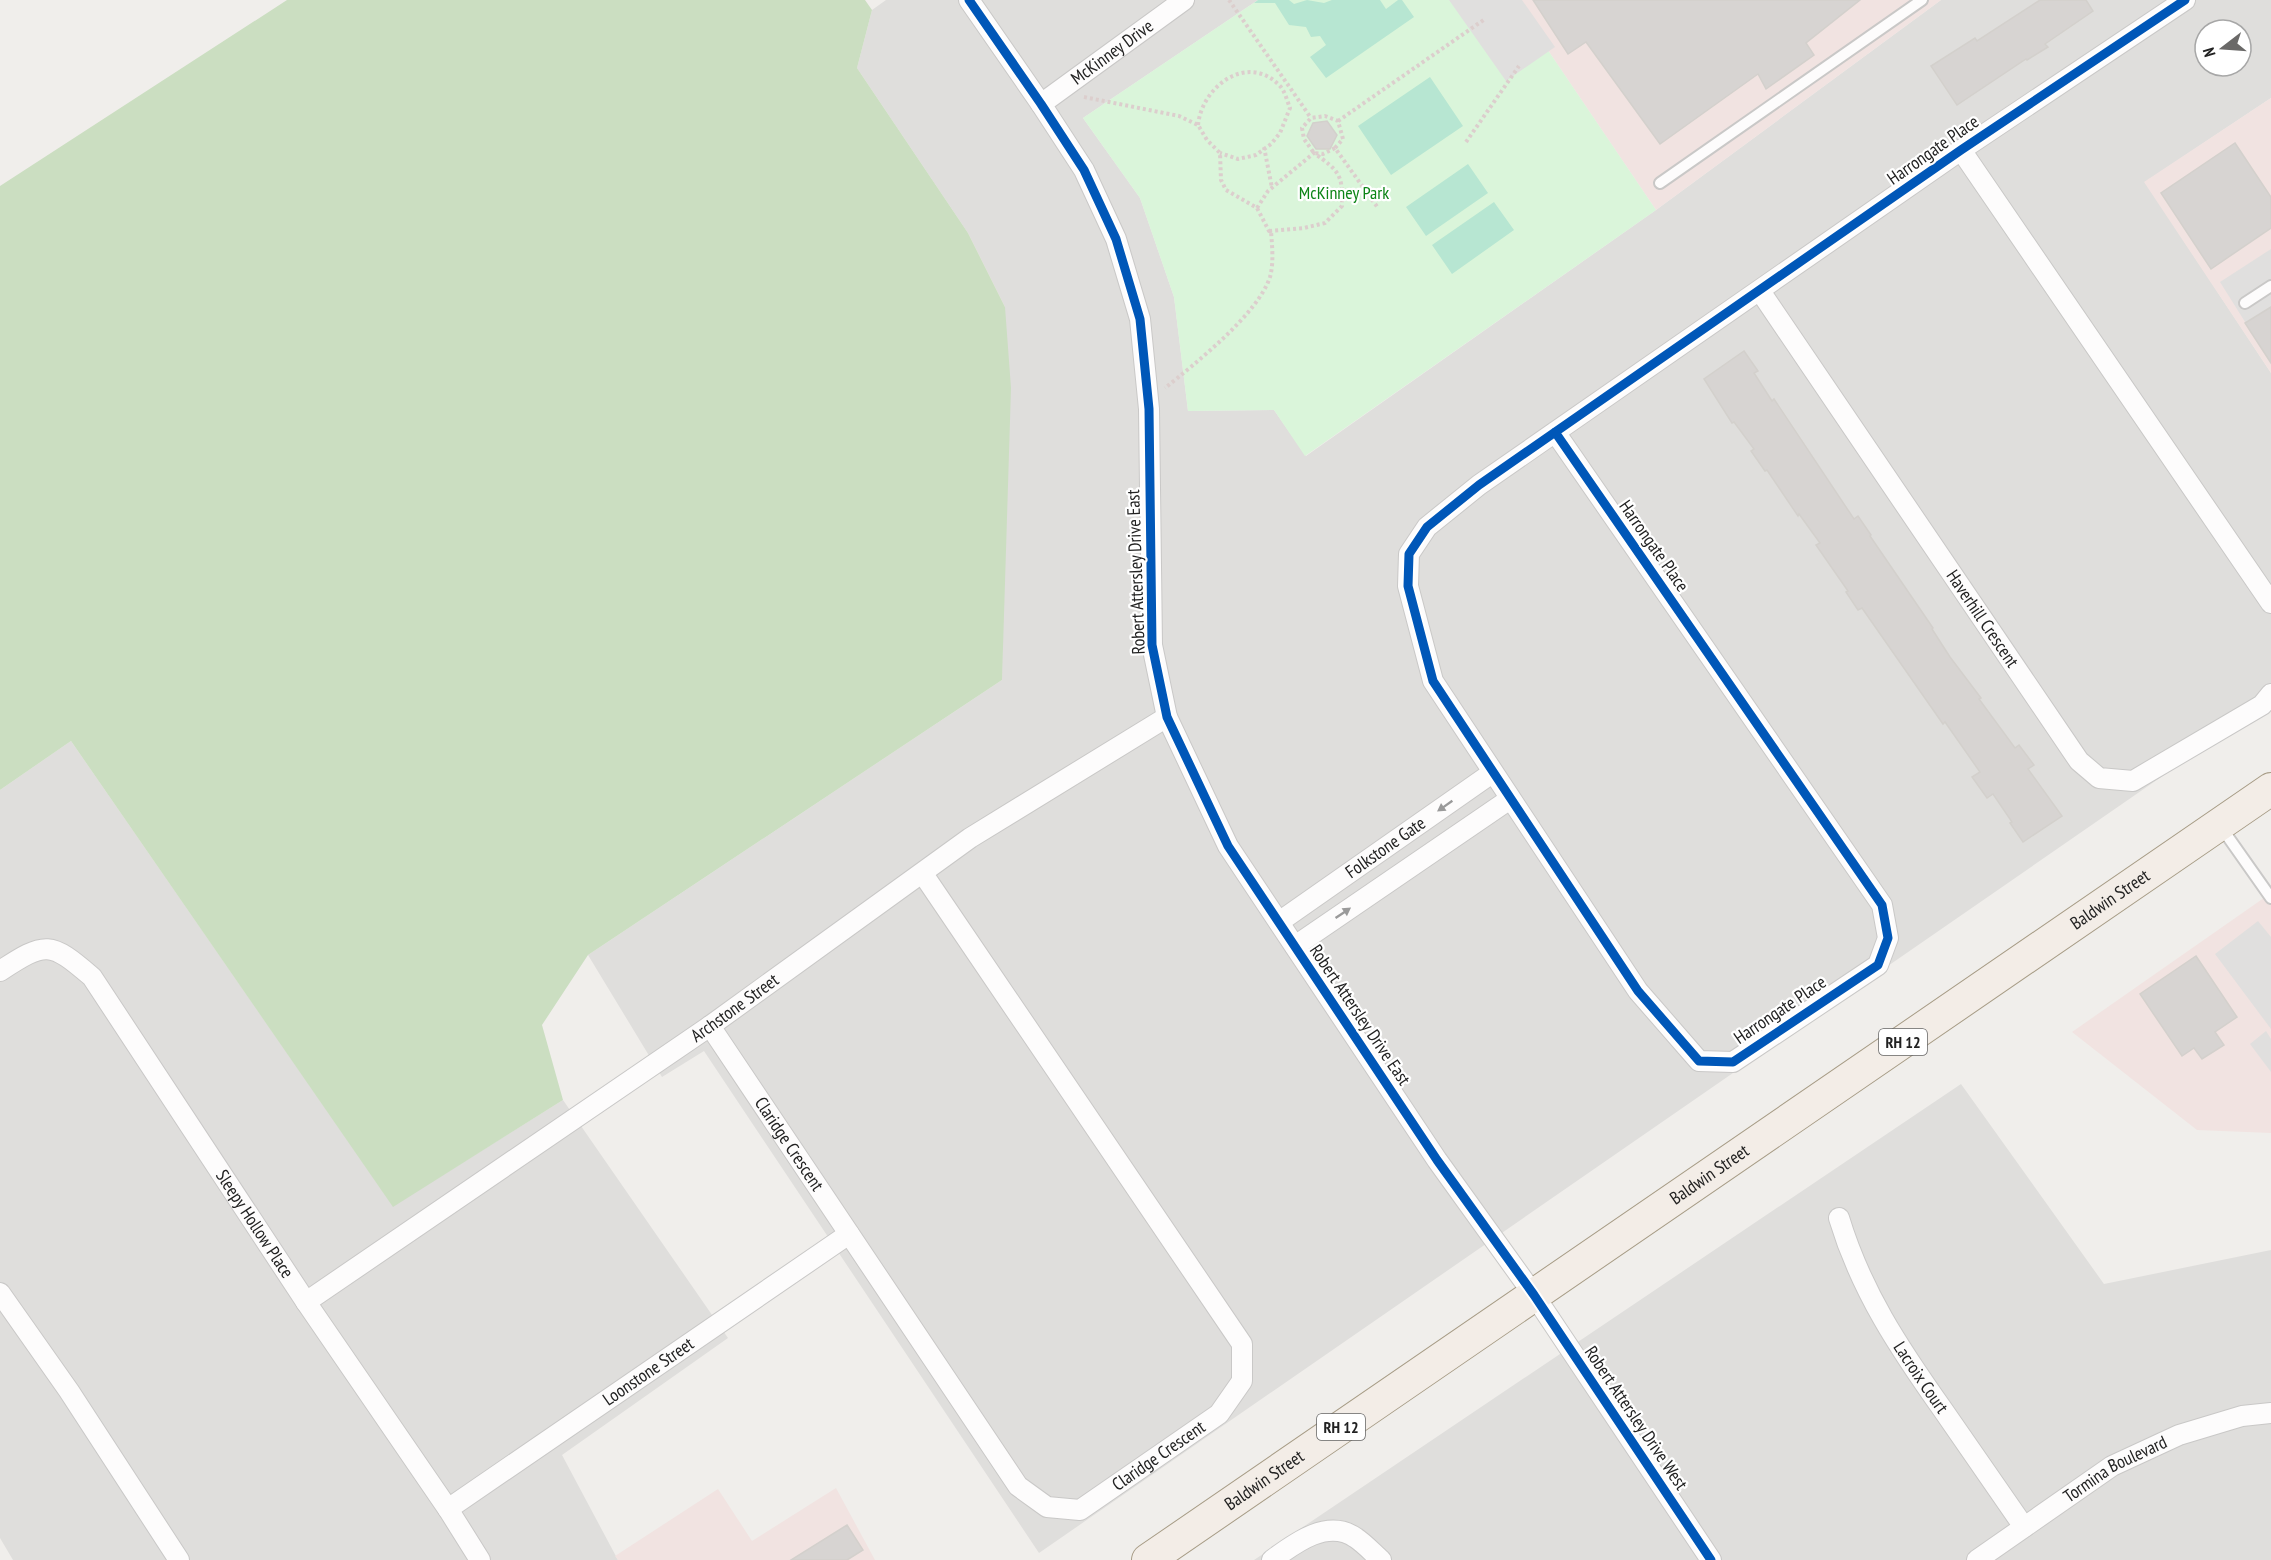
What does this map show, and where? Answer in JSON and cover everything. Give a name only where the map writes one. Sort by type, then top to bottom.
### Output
[{"type":"main road","name":"Baldwin Street","points":[[1148,1560],[2271,789]]},
{"type":"street","name":"Robert Attersley Drive East","points":[[969,0],[1084,170],[1116,239],[1140,319],[1149,401],[1152,645],[1167,717],[1228,846],[1437,1160],[1534,1295]]},
{"type":"street","name":"McKinney Drive","points":[[1041,104],[1184,0]]},
{"type":"street","name":"Harrongate Place","points":[[1555,432],[1882,905],[1888,938],[1878,965],[1732,1062],[1700,1061],[1638,991],[1433,681],[1408,586],[1409,554],[1426,527],[1479,484],[1961,150],[2185,0]]},
{"type":"street","points":[[1961,150],[2271,603]]},
{"type":"street","name":"Haverhill Crescent","points":[[1760,291],[2079,761],[2099,778],[2133,781],[2262,705],[2271,694]]},
{"type":"street","name":"Archstone Street","points":[[306,1302],[710,1026],[970,838],[1167,717]]},
{"type":"street","name":"Folkstone Gate","points":[[1279,922],[1492,772]]},
{"type":"street","name":"Folkstone Gate","points":[[1295,946],[1510,799]]},
{"type":"street","name":"Claridge Crescent","points":[[710,1026],[1018,1486],[1047,1507],[1080,1509],[1219,1414],[1242,1381],[1242,1344],[922,874]]},
{"type":"street","name":"Sleepy Hollow Place","points":[[0,971],[29,952],[50,948],[72,960],[92,977],[306,1302],[448,1509],[480,1560]]},
{"type":"street","name":"Lacroix Court","points":[[1839,1218],[1847,1246],[1871,1299],[1914,1368],[2025,1527]]},
{"type":"street","name":"Loonstone Street","points":[[448,1509],[849,1234]]},
{"type":"street","points":[[0,1293],[69,1391],[179,1560]]},
{"type":"street","name":"Robert Attersley Drive West","points":[[1534,1295],[1711,1560]]},
{"type":"street","name":"Tormina Boulevard","points":[[1977,1560],[2112,1466],[2179,1435],[2242,1416],[2271,1413]]},
{"type":"street","points":[[1272,1560],[1314,1533],[1335,1529],[1355,1536],[1380,1560]]},
{"type":"lane","points":[[1660,183],[1923,0]]},
{"type":"lane","points":[[2245,303],[2271,286]]},
{"type":"lane","points":[[2220,824],[2271,898]]},
{"type":"path","points":[[1228,0],[1311,118]]},
{"type":"path","points":[[1338,121],[1485,18]]},
{"type":"path","points":[[1466,141],[1519,66]]},
{"type":"path","points":[[1063,88],[1086,98],[1179,116],[1198,124],[1207,140],[1220,153],[1238,159],[1256,155],[1271,144],[1280,133],[1290,108],[1282,88],[1267,75],[1246,71],[1224,81],[1207,96],[1198,124]]},
{"type":"path","points":[[1271,231],[1304,228],[1325,223],[1342,206],[1343,185],[1337,170],[1314,153],[1304,140],[1302,128],[1311,118],[1325,116],[1338,121]]},
{"type":"path","points":[[1257,208],[1272,188],[1314,153],[1323,154],[1335,148],[1342,139],[1338,121]]},
{"type":"path","points":[[1264,147],[1272,188]]},
{"type":"path","points":[[1335,148],[1377,208]]},
{"type":"path","points":[[1149,401],[1208,354],[1260,299],[1270,277],[1273,257],[1271,231],[1257,208],[1226,190],[1221,180],[1220,153]]},
{"type":"shaded area","points":[[886,0],[1258,0],[1083,118],[1140,198],[1174,297],[1188,411],[1274,410],[1306,456],[1656,210],[1941,0],[2271,0],[2271,98],[2145,182],[2271,373],[2271,701],[1039,1553],[704,1051],[662,1077],[588,955],[1002,680],[1005,307],[968,233],[857,68],[872,10]]},
{"type":"shaded area","points":[[1449,0],[1522,0],[1555,47],[1506,81]]},
{"type":"shaded area","points":[[1514,0],[1941,0],[1656,210]]},
{"type":"shaded area","points":[[2271,98],[2271,373],[2144,182]]},
{"type":"shaded area","points":[[2271,249],[2271,310],[2247,325],[2220,282]]},
{"type":"shaded area","points":[[71,741],[393,1206],[563,1100],[728,1338],[562,1455],[618,1560],[13,1560],[0,1538],[0,790]]},
{"type":"shaded area","points":[[2271,893],[2271,1133],[2197,1130],[2072,1032]]},
{"type":"shaded area","points":[[2258,921],[2271,937],[2271,1029],[2215,954]]},
{"type":"shaded area","points":[[2266,1031],[2271,1039],[2271,1072],[2250,1044]]},
{"type":"shaded area","points":[[1961,1084],[2104,1284],[2271,1250],[2271,1560],[1254,1560]]},
{"type":"shaded area","points":[[836,1488],[875,1560],[618,1560],[615,1556],[718,1489],[752,1541]]},
{"type":"green space","points":[[287,0],[865,0],[872,10],[857,68],[968,233],[1005,307],[1011,388],[1002,680],[588,955],[542,1025],[563,1100],[393,1207],[71,741],[0,790],[0,186]]},
{"type":"green space","name":"McKinney Park","points":[[1258,0],[1514,0],[1656,210],[1305,456],[1274,410],[1188,411],[1174,297],[1140,198],[1083,118]]},
{"type":"green space","points":[[1258,0],[1289,0],[1294,4],[1307,0],[1324,3],[1332,0],[1380,0],[1386,9],[1398,0],[1402,0],[1414,17],[1326,78],[1310,57],[1326,45],[1320,36],[1311,37],[1306,27],[1289,25],[1275,3],[1254,3]]},
{"type":"green space","points":[[1430,77],[1463,126],[1391,175],[1358,126]]},
{"type":"green space","points":[[1468,164],[1488,193],[1426,236],[1406,207]]},
{"type":"green space","points":[[1494,202],[1514,230],[1452,274],[1432,245]]},
{"type":"building","points":[[1533,0],[1860,0],[1806,43],[1814,55],[1766,89],[1758,74],[1660,144],[1586,42],[1568,54]]},
{"type":"building","points":[[2040,0],[2086,0],[2093,11],[2045,44],[2048,47],[1957,105],[1931,66],[1975,38],[1977,41]]},
{"type":"building","points":[[1327,121],[1337,135],[1330,149],[1316,149],[1307,136],[1313,123]]},
{"type":"building","points":[[2235,143],[2271,197],[2271,228],[2211,269],[2161,193]]},
{"type":"building","points":[[2271,307],[2271,363],[2245,323]]},
{"type":"building","points":[[1744,351],[1758,371],[1754,373],[1772,401],[1774,399],[1854,519],[1858,516],[1950,657],[1981,698],[1979,699],[2015,748],[2019,745],[2034,765],[2028,769],[2062,816],[2023,842],[1993,794],[1987,798],[1972,777],[1980,772],[1945,722],[1943,724],[1862,608],[1858,610],[1846,592],[1848,591],[1816,545],[1820,543],[1799,514],[1798,516],[1767,470],[1765,471],[1751,451],[1754,449],[1734,422],[1732,423],[1704,379]]},
{"type":"building","points":[[2196,956],[2237,1017],[2215,1032],[2224,1045],[2202,1059],[2194,1048],[2182,1056],[2140,994]]},
{"type":"building","points":[[847,1525],[863,1550],[847,1560],[791,1560]]},
{"type":"cycle path","points":[[969,0],[1084,170],[1116,239],[1140,319],[1149,409],[1152,645],[1167,717],[1228,846],[1437,1160],[1534,1295],[1711,1560]]},
{"type":"cycle path","points":[[1555,432],[1882,905],[1888,938],[1878,965],[1733,1062],[1699,1061],[1638,991],[1433,681],[1408,586],[1409,554],[1427,527],[1479,485],[1961,150],[2185,0]]}]
